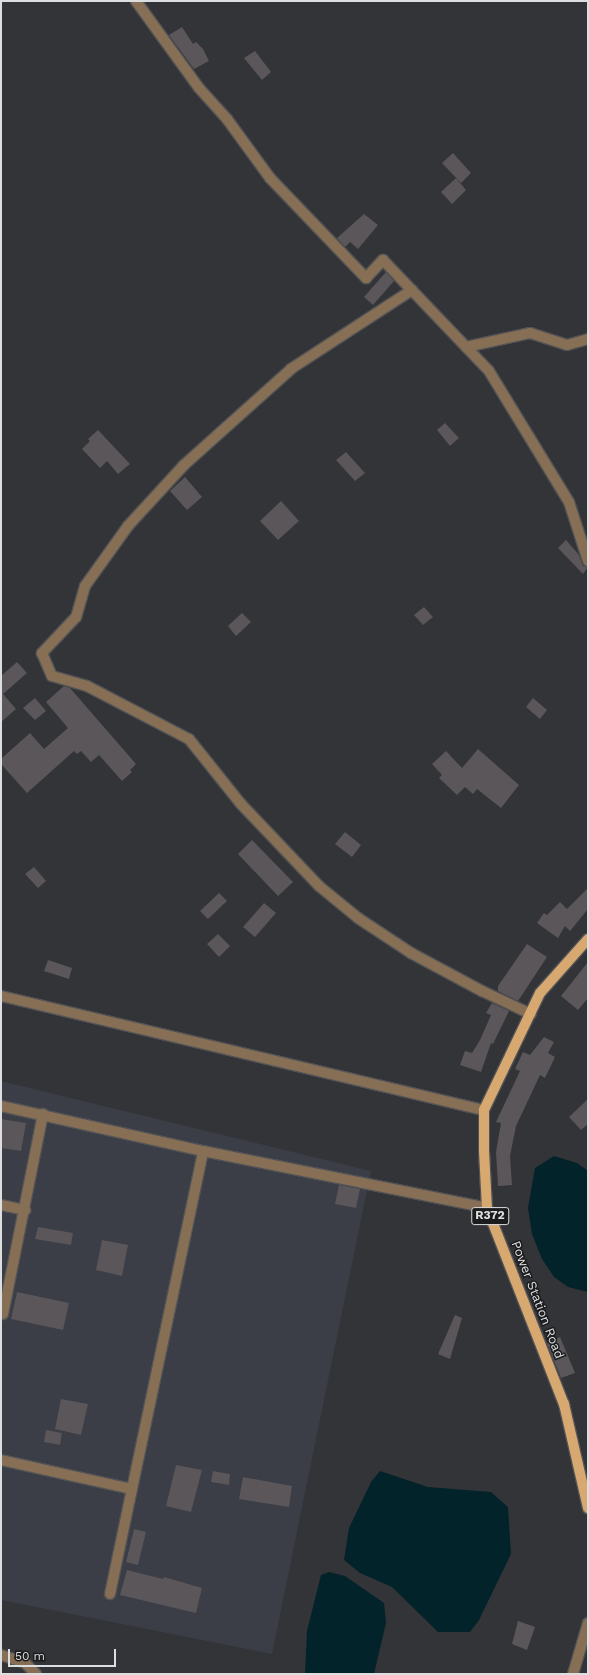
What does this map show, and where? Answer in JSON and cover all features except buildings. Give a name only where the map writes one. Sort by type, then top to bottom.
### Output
[{"type":"main road","name":"Power Station Road","points":[[588,939],[540,993],[484,1110],[487,1208],[564,1404],[588,1508]]},
{"type":"street","points":[[136,1],[199,88],[227,120],[270,178],[366,278],[383,260],[489,371],[569,502],[588,561]]},
{"type":"street","points":[[412,290],[291,369],[184,465],[128,526],[85,586],[76,617],[42,653],[52,676],[87,686],[189,739],[241,804],[319,886],[358,918],[411,953],[482,991],[530,1014]]},
{"type":"street","points":[[466,347],[530,333],[567,346],[588,339]]},
{"type":"street","points":[[1,996],[484,1110]]},
{"type":"street","points":[[1,1106],[43,1114],[203,1151],[487,1208]]},
{"type":"street","points":[[3,1314],[43,1114]]},
{"type":"street","points":[[110,1594],[203,1151]]},
{"type":"street","points":[[1,1205],[25,1210]]},
{"type":"street","points":[[1,1460],[132,1489]]},
{"type":"street","points":[[573,1674],[588,1623]]},
{"type":"street","points":[[1,1655],[25,1663],[36,1674]]},
{"type":"shaded area","points":[[1,1081],[371,1171],[272,1654],[1,1600]]},
{"type":"water","points":[[554,1156],[577,1163],[588,1171],[588,1292],[568,1287],[554,1277],[542,1259],[532,1234],[528,1208],[535,1168]]},
{"type":"water","points":[[380,1471],[428,1487],[491,1492],[508,1507],[511,1554],[479,1620],[470,1632],[438,1632],[392,1587],[360,1573],[344,1560],[349,1528],[371,1482]]},
{"type":"water","points":[[329,1572],[345,1576],[384,1603],[386,1623],[374,1674],[305,1674],[307,1631],[321,1575]]}]
